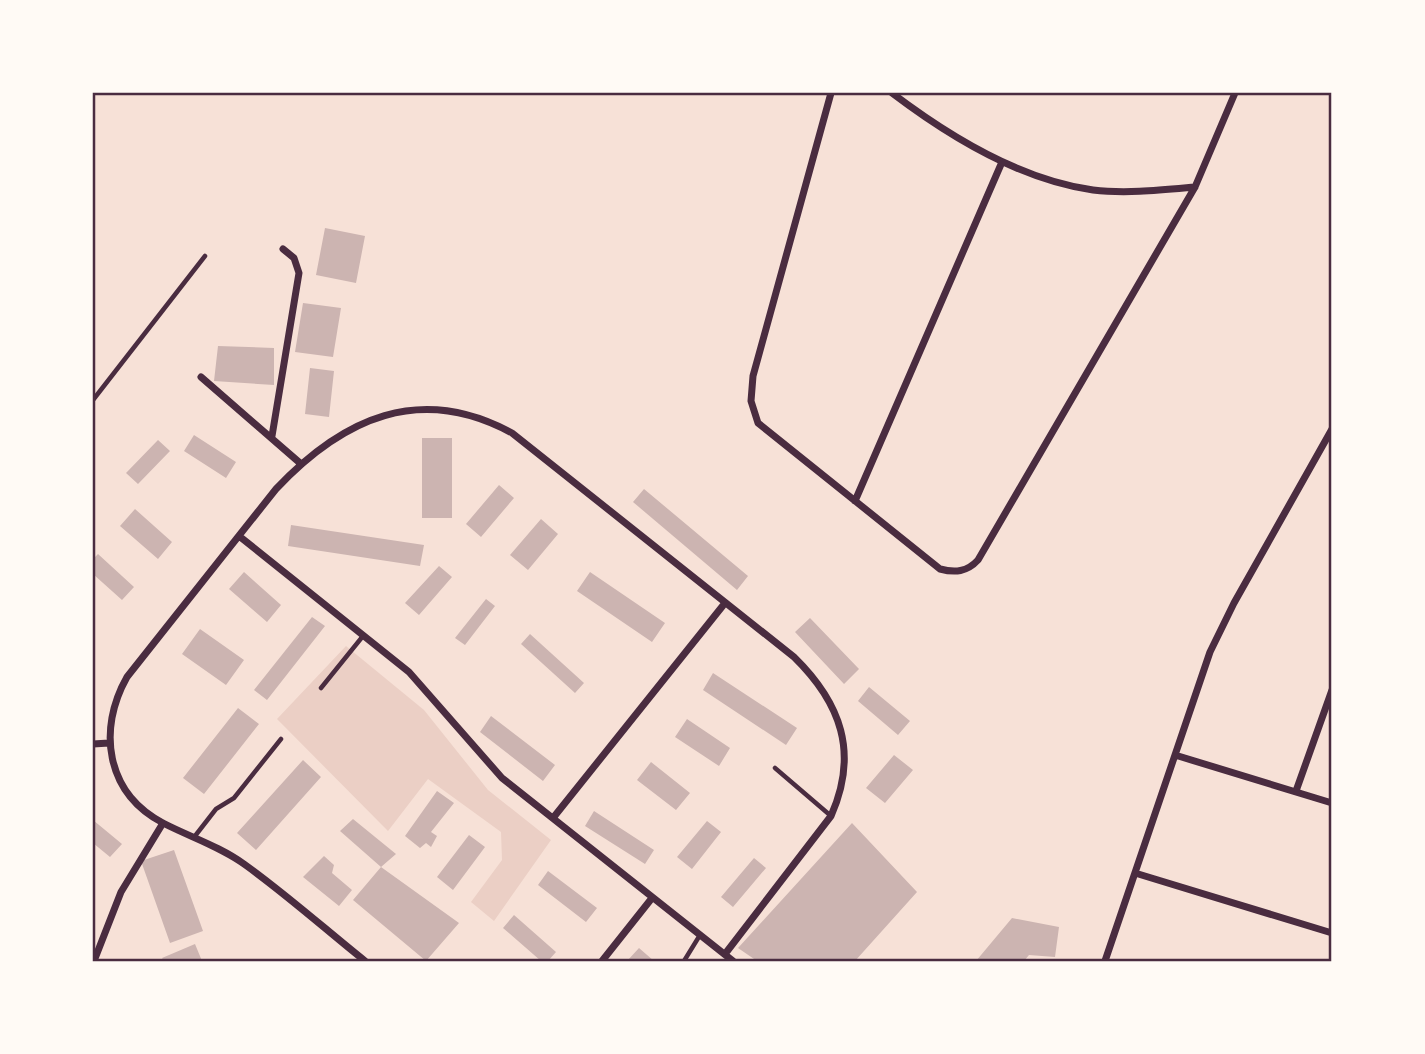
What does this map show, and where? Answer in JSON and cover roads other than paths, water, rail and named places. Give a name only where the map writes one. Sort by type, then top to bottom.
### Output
[{"type":"street","points":[[831,93],[750,391],[752,411],[758,423],[940,569],[960,572],[970,568],[978,560],[1195,187],[1235,93]]},
{"type":"street","points":[[892,93],[948,132],[1002,162],[1070,185],[1095,190],[1195,187]]},
{"type":"street","points":[[855,501],[1002,162]]},
{"type":"street","points":[[272,436],[299,274],[294,258],[283,249]]},
{"type":"street","points":[[201,377],[300,463]]},
{"type":"street","points":[[365,961],[246,865],[195,836],[163,823],[118,782],[111,762],[110,718],[127,677],[300,463],[332,439],[369,419],[410,408],[450,410],[481,418],[512,433],[794,657],[818,680],[833,705],[843,735],[845,766],[839,798],[831,816],[725,954]]},
{"type":"street","points":[[1105,961],[1206,662],[1222,627],[1332,429]]},
{"type":"street","points":[[239,536],[415,679],[502,778],[733,961]]},
{"type":"street","points":[[552,818],[725,603]]},
{"type":"street","points":[[1296,791],[1332,690]]},
{"type":"street","points":[[93,744],[109,743]]},
{"type":"street","points":[[1175,755],[1332,803]]},
{"type":"street","points":[[94,961],[121,892],[163,823]]},
{"type":"street","points":[[1135,873],[1332,933]]},
{"type":"street","points":[[602,961],[652,898]]},
{"type":"lane","points":[[93,400],[205,256]]},
{"type":"lane","points":[[321,688],[363,636]]},
{"type":"lane","points":[[195,836],[216,809],[234,799],[281,739]]},
{"type":"lane","points":[[775,768],[831,816]]},
{"type":"lane","points":[[684,961],[700,935]]}]
